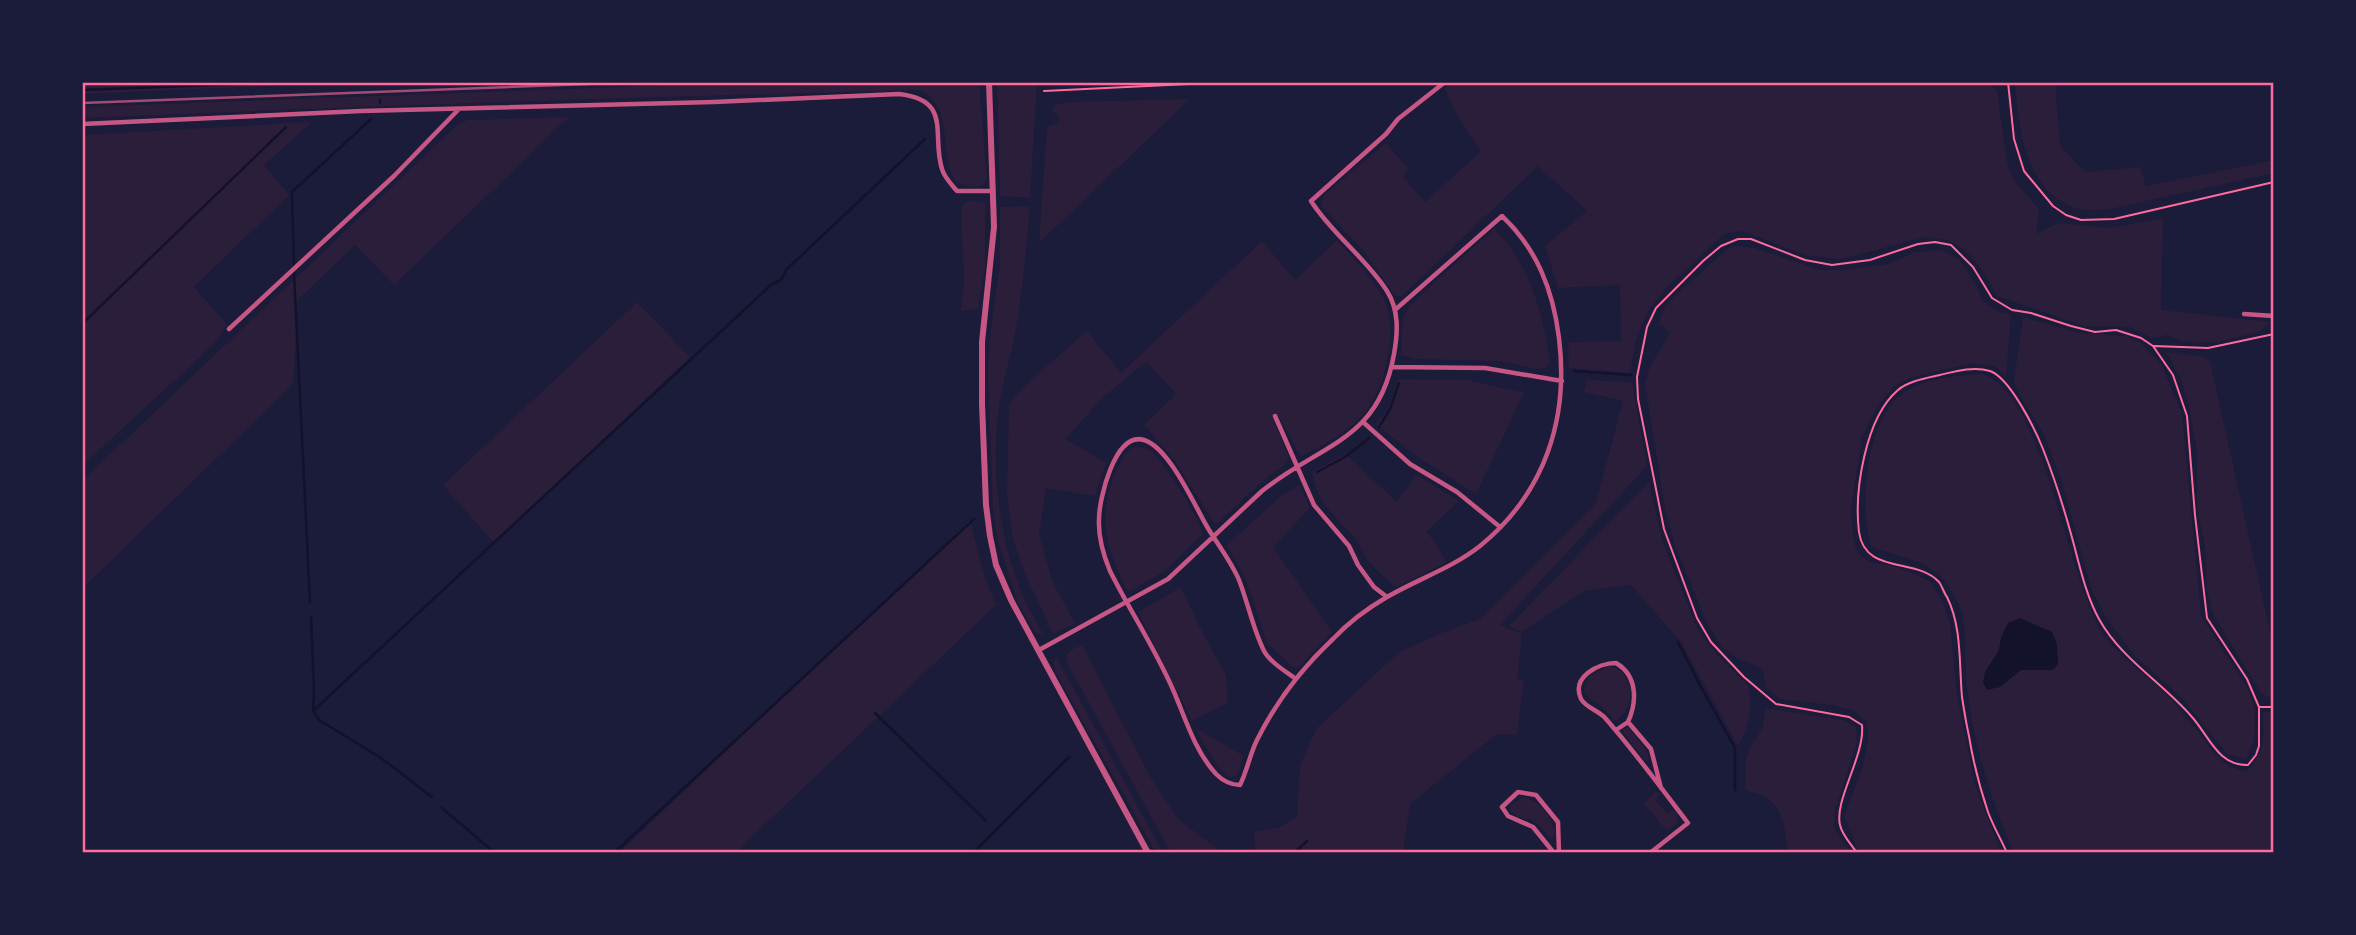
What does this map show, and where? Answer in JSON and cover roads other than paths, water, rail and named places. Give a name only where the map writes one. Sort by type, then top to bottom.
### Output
[{"type":"street","points":[[989,82],[993,247],[981,361],[986,505],[996,565],[1011,600],[1148,853]]},
{"type":"street","points":[[1039,650],[1168,579],[1262,491],[1352,433],[1380,400],[1392,367],[1396,343],[1396,309],[1373,272],[1311,201],[1386,134],[1398,119],[1445,82]]},
{"type":"street","points":[[82,124],[360,111],[459,110],[899,94],[912,96],[932,110],[939,134],[940,164],[944,175],[957,191],[993,191]]},
{"type":"street","points":[[229,328],[394,176],[459,110]]},
{"type":"street","points":[[1296,679],[1264,651],[1238,578],[1182,483],[1158,449],[1139,439],[1125,444],[1104,486],[1099,518],[1105,561],[1174,691],[1192,735],[1209,764],[1220,777],[1231,784],[1240,785],[1263,728],[1296,679],[1340,632],[1387,597],[1460,560],[1477,548],[1500,527],[1527,493],[1548,454],[1559,415],[1562,381],[1558,329],[1546,281],[1520,233],[1502,216],[1396,309]]},
{"type":"street","points":[[2244,314],[2274,316]]},
{"type":"street","points":[[1392,367],[1485,368],[1562,381]]},
{"type":"street","points":[[1275,416],[1314,505],[1349,546],[1358,565],[1374,587],[1387,597]]},
{"type":"street","points":[[1363,422],[1410,464],[1457,492],[1500,527]]},
{"type":"street","points":[[1616,730],[1628,722],[1636,702],[1635,692],[1622,667],[1610,663],[1588,671],[1579,688],[1581,698],[1586,705],[1600,711],[1688,823],[1650,853]]},
{"type":"street","points":[[1628,722],[1651,749],[1661,788]]},
{"type":"street","points":[[1518,792],[1536,795],[1559,822],[1556,853],[1533,827],[1508,816],[1502,807],[1518,792]]},
{"type":"waterway","points":[[82,90],[298,82]]},
{"type":"waterway","points":[[294,265],[292,192],[371,119]]},
{"type":"waterway","points":[[82,324],[286,127]]},
{"type":"waterway","points":[[313,711],[772,284],[781,280],[787,269],[925,139]]},
{"type":"waterway","points":[[294,273],[310,602]]},
{"type":"waterway","points":[[1574,371],[1631,375]]},
{"type":"waterway","points":[[1379,427],[1390,409],[1399,383]]},
{"type":"waterway","points":[[1317,472],[1345,457],[1369,438]]},
{"type":"waterway","points":[[614,853],[974,519]]},
{"type":"waterway","points":[[311,618],[313,711],[319,720],[381,758],[432,797]]},
{"type":"waterway","points":[[1678,642],[1735,748],[1735,790]]},
{"type":"waterway","points":[[875,713],[986,821]]},
{"type":"waterway","points":[[973,853],[1069,757]]},
{"type":"waterway","points":[[442,808],[495,853]]},
{"type":"waterway","points":[[1294,853],[1307,841]]},
{"type":"railway","points":[[82,103],[641,82]]}]
